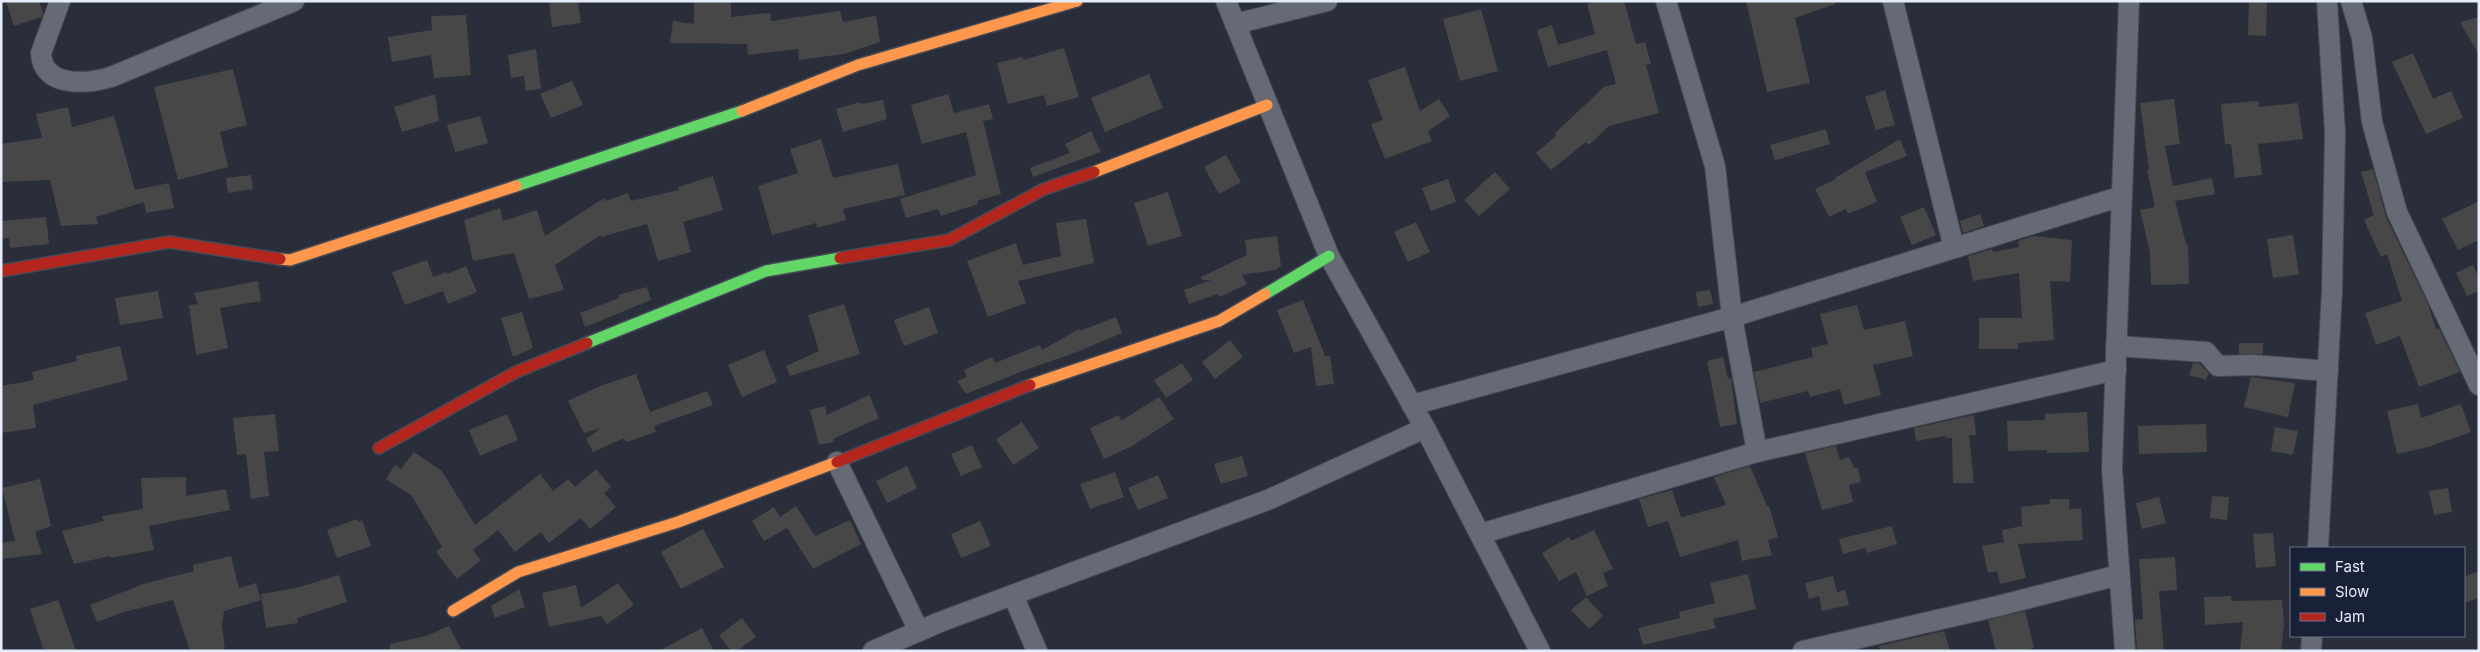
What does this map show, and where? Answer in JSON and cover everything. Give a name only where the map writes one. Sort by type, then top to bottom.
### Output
[{"type":"street","points":[[60,1],[41,53],[41,60],[48,73],[53,76],[65,80],[94,82],[129,70],[294,1]]},
{"type":"street","points":[[1,271],[168,242],[290,260],[722,120],[858,65],[1077,1]]},
{"type":"street","points":[[1226,1],[1329,256],[1425,428],[1540,651]]},
{"type":"street","points":[[1235,24],[1327,1]]},
{"type":"street","points":[[1893,1],[1954,248]]},
{"type":"street","points":[[2125,651],[2112,468],[2129,1]]},
{"type":"street","points":[[2318,547],[2328,370],[2335,132],[2328,1]]},
{"type":"street","points":[[2351,1],[2362,38],[2372,122],[2397,212],[2479,386]]},
{"type":"street","points":[[1671,5],[1715,166],[1732,317],[1757,452]]},
{"type":"street","points":[[378,448],[516,372],[766,271],[949,240],[1044,189],[1102,169],[1268,105]]},
{"type":"street","points":[[1412,405],[1732,317],[2122,196]]},
{"type":"street","points":[[454,612],[518,572],[678,522],[837,462],[1029,385],[1219,320],[1329,256]]},
{"type":"street","points":[[2116,346],[2206,352],[2218,366],[2254,365],[2328,370]]},
{"type":"street","points":[[1480,534],[1757,452],[2116,370]]},
{"type":"street","points":[[873,651],[1013,595],[1270,499],[1425,428]]},
{"type":"street","points":[[837,462],[919,631]]},
{"type":"street","points":[[1803,651],[1998,606],[2119,575]]},
{"type":"street","points":[[1013,595],[1037,651]]},
{"type":"street","points":[[2311,651],[2312,637]]},
{"type":"building","points":[[6,1],[39,1],[43,13],[42,17],[14,26]]},
{"type":"building","points":[[549,1],[578,1],[581,23],[552,27]]},
{"type":"building","points":[[694,1],[731,1],[731,17],[770,13],[771,21],[840,11],[843,22],[876,16],[880,42],[844,54],[799,60],[798,49],[748,55],[747,44],[670,43],[673,21],[694,24]]},
{"type":"building","points":[[1598,1],[1624,1],[1636,44],[1645,42],[1651,64],[1646,65],[1659,113],[1609,126],[1589,145],[1586,142],[1551,170],[1536,153],[1557,135],[1554,134],[1604,87],[1616,84],[1607,50],[1548,67],[1537,30],[1552,25],[1558,45],[1595,34],[1587,4]]},
{"type":"building","points":[[1746,1],[1835,1],[1835,4],[1795,18],[1810,83],[1767,92]]},
{"type":"building","points":[[2249,1],[2267,1],[2266,36],[2248,35]]},
{"type":"building","points":[[1481,9],[1498,71],[1460,81],[1443,19]]},
{"type":"building","points":[[466,15],[471,75],[434,78],[431,55],[392,62],[388,37],[432,30],[431,16]]},
{"type":"building","points":[[2479,17],[2479,55],[2460,22]]},
{"type":"building","points":[[1064,48],[1079,97],[1047,106],[1044,95],[1008,104],[997,63],[1023,57],[1023,60]]},
{"type":"building","points":[[536,49],[541,89],[526,91],[524,76],[511,78],[508,55]]},
{"type":"building","points":[[2413,53],[2433,99],[2451,91],[2463,118],[2426,134],[2392,62]]},
{"type":"building","points":[[1405,67],[1420,111],[1439,99],[1450,116],[1428,131],[1432,141],[1385,159],[1371,124],[1383,120],[1368,80]]},
{"type":"building","points":[[233,69],[247,125],[220,132],[228,167],[178,180],[154,87]]},
{"type":"building","points":[[1149,74],[1163,108],[1105,132],[1091,98]]},
{"type":"building","points":[[572,81],[583,105],[551,118],[540,94]]},
{"type":"building","points":[[1885,90],[1895,125],[1876,130],[1865,97]]},
{"type":"building","points":[[435,94],[439,121],[402,132],[394,107]]},
{"type":"building","points":[[948,94],[954,113],[989,104],[993,119],[983,121],[1001,194],[977,201],[978,204],[941,216],[938,209],[906,218],[900,199],[976,175],[966,132],[922,144],[911,105]]},
{"type":"building","points":[[2174,99],[2180,144],[2165,146],[2173,186],[2212,178],[2215,194],[2175,201],[2186,244],[2188,244],[2189,284],[2151,285],[2150,252],[2140,210],[2155,207],[2147,170],[2149,170],[2140,103]]},
{"type":"building","points":[[883,100],[887,119],[843,132],[836,109],[860,102],[861,104]]},
{"type":"building","points":[[2258,101],[2259,107],[2298,103],[2303,139],[2258,144],[2262,175],[2235,178],[2231,144],[2225,144],[2221,104]]},
{"type":"building","points":[[68,107],[72,127],[114,116],[135,190],[169,183],[174,208],[146,213],[144,202],[96,217],[98,224],[61,226],[50,180],[1,182],[1,144],[42,138],[36,114]]},
{"type":"building","points":[[480,116],[488,143],[455,152],[447,125]]},
{"type":"building","points":[[1826,129],[1830,144],[1775,160],[1770,145]]},
{"type":"building","points":[[1091,131],[1101,152],[1033,177],[1030,168],[1070,153],[1065,144]]},
{"type":"building","points":[[821,139],[833,178],[898,164],[905,195],[843,209],[846,220],[817,228],[816,223],[772,235],[758,186],[798,173],[790,149]]},
{"type":"building","points":[[1900,139],[1907,156],[1865,172],[1877,202],[1848,214],[1846,209],[1829,217],[1815,189],[1836,179]]},
{"type":"building","points":[[1226,155],[1241,182],[1219,194],[1204,167]]},
{"type":"building","points":[[2373,169],[2386,217],[2428,304],[2436,329],[2439,328],[2460,372],[2419,387],[2400,336],[2376,345],[2365,313],[2402,301],[2387,254],[2381,257],[2364,220],[2374,215],[2361,172]]},
{"type":"building","points":[[1495,172],[1510,189],[1479,216],[1464,200]]},
{"type":"building","points":[[251,175],[253,189],[228,193],[226,178]]},
{"type":"building","points":[[713,176],[723,210],[683,222],[691,252],[658,261],[647,224],[601,237],[601,235],[555,265],[564,290],[529,299],[514,253],[473,261],[464,220],[500,208],[503,221],[537,210],[545,236],[604,198],[605,201],[628,193],[631,201],[679,190],[678,187]]},
{"type":"building","points":[[1448,179],[1456,202],[1431,211],[1422,188]]},
{"type":"building","points":[[1168,192],[1182,236],[1148,246],[1134,203]]},
{"type":"building","points":[[2479,201],[2479,240],[2458,250],[2442,219]]},
{"type":"building","points":[[1924,207],[1936,235],[1912,245],[1900,217]]},
{"type":"building","points":[[1980,214],[1984,226],[1963,233],[1960,221]]},
{"type":"building","points":[[46,217],[49,244],[10,248],[9,238],[1,239],[1,221]]},
{"type":"building","points":[[1086,219],[1094,263],[1018,281],[1026,303],[988,317],[967,261],[1016,243],[1023,265],[1061,256],[1056,223]]},
{"type":"building","points":[[1416,222],[1430,252],[1408,262],[1394,232]]},
{"type":"building","points":[[2293,235],[2299,274],[2273,278],[2267,239]]},
{"type":"building","points":[[1277,236],[1281,266],[1275,270],[1242,275],[1247,284],[1220,297],[1218,294],[1189,304],[1184,290],[1211,280],[1202,280],[1201,277],[1247,255],[1245,240]]},
{"type":"building","points":[[2034,236],[2072,240],[2070,282],[2050,281],[2054,340],[2018,343],[2018,349],[1979,349],[1979,318],[2022,318],[2019,273],[1973,281],[1968,256],[1992,249],[1993,252],[2019,247],[2018,241]]},
{"type":"building","points":[[427,260],[433,277],[446,272],[447,274],[466,266],[477,292],[448,304],[443,291],[405,305],[392,272]]},
{"type":"building","points":[[2473,265],[2479,278],[2479,291],[2467,296],[2456,273]]},
{"type":"building","points":[[258,281],[261,301],[220,308],[228,348],[196,355],[189,305],[198,304],[194,293]]},
{"type":"building","points":[[647,287],[651,300],[585,327],[580,313],[619,298],[618,295]]},
{"type":"building","points":[[1710,290],[1713,304],[1698,307],[1696,292]]},
{"type":"building","points":[[158,291],[163,318],[120,325],[115,298]]},
{"type":"building","points":[[1303,300],[1325,356],[1330,356],[1334,384],[1316,386],[1311,347],[1294,353],[1277,310]]},
{"type":"building","points":[[844,304],[860,354],[790,376],[786,366],[819,351],[808,315]]},
{"type":"building","points":[[1857,305],[1864,330],[1905,321],[1913,356],[1873,365],[1881,395],[1844,405],[1840,389],[1810,397],[1808,391],[1760,403],[1754,372],[1813,357],[1811,348],[1828,344],[1820,314]]},
{"type":"building","points":[[929,307],[938,333],[904,346],[894,320]]},
{"type":"building","points":[[522,312],[533,348],[513,357],[501,318]]},
{"type":"building","points":[[1116,317],[1122,333],[1077,352],[966,394],[957,381],[967,377],[964,370],[992,357],[995,363],[1040,345],[1042,350],[1079,329],[1080,331]]},
{"type":"building","points":[[1230,340],[1243,357],[1215,379],[1202,362]]},
{"type":"building","points":[[2239,343],[2263,343],[2263,354],[2239,354]]},
{"type":"building","points":[[120,346],[128,380],[33,405],[36,428],[1,433],[1,386],[34,380],[32,372],[77,361],[76,356]]},
{"type":"building","points":[[764,350],[777,382],[742,397],[728,365]]},
{"type":"building","points":[[1723,357],[1728,379],[1731,378],[1737,424],[1720,427],[1707,361]]},
{"type":"building","points":[[1182,363],[1193,380],[1166,398],[1154,380]]},
{"type":"building","points":[[2193,363],[2200,364],[2209,373],[2206,380],[2189,375]]},
{"type":"building","points":[[636,374],[650,412],[707,391],[713,405],[654,426],[656,432],[626,442],[624,438],[593,452],[586,439],[601,428],[584,433],[568,401],[600,386]]},
{"type":"building","points":[[2251,377],[2295,383],[2288,417],[2244,407]]},
{"type":"building","points":[[869,395],[879,418],[833,439],[834,442],[819,445],[810,410],[825,406],[827,415]]},
{"type":"building","points":[[1159,397],[1174,419],[1132,446],[1104,459],[1090,428],[1119,415],[1121,421]]},
{"type":"building","points":[[2418,404],[2421,418],[2461,404],[2471,432],[2428,447],[2397,454],[2387,411]]},
{"type":"building","points":[[2087,412],[2089,452],[2047,453],[2047,450],[2008,451],[2007,421],[2045,420],[2045,414]]},
{"type":"building","points":[[275,414],[279,451],[264,452],[269,496],[251,499],[246,454],[237,455],[233,418]]},
{"type":"building","points":[[507,414],[518,440],[480,456],[469,430]]},
{"type":"building","points":[[1974,415],[1976,435],[1969,435],[1974,483],[1953,483],[1952,438],[1946,438],[1945,436],[1916,441],[1914,428]]},
{"type":"building","points":[[1022,422],[1039,448],[1013,465],[996,439]]},
{"type":"building","points":[[2206,424],[2207,452],[2139,454],[2138,426]]},
{"type":"building","points":[[2275,427],[2298,431],[2293,455],[2271,451]]},
{"type":"building","points":[[972,445],[982,467],[961,476],[951,454]]},
{"type":"building","points":[[1836,446],[1840,460],[1849,457],[1854,468],[1858,468],[1861,482],[1849,485],[1853,502],[1822,510],[1805,453]]},
{"type":"building","points":[[414,452],[442,471],[475,525],[540,474],[553,491],[568,479],[575,487],[596,469],[611,487],[604,493],[616,507],[590,529],[581,518],[549,543],[541,532],[515,552],[498,530],[473,550],[481,560],[457,579],[436,552],[442,547],[412,496],[386,479],[395,465],[401,469]]},
{"type":"building","points":[[1242,456],[1248,476],[1221,484],[1214,464]]},
{"type":"building","points":[[907,466],[917,488],[887,503],[876,481]]},
{"type":"building","points":[[1750,466],[1767,506],[1769,506],[1778,537],[1768,540],[1772,555],[1742,561],[1738,540],[1680,557],[1668,521],[1648,527],[1639,499],[1672,490],[1681,517],[1671,520],[1726,505],[1714,477]]},
{"type":"building","points":[[1115,472],[1124,497],[1090,509],[1080,484]]},
{"type":"building","points":[[1158,475],[1168,498],[1138,510],[1128,488]]},
{"type":"building","points":[[186,477],[186,496],[226,489],[230,510],[149,526],[154,550],[110,558],[110,556],[74,564],[62,531],[104,521],[102,516],[143,509],[141,478]]},
{"type":"building","points":[[40,479],[51,526],[35,532],[42,554],[1,559],[1,543],[15,541],[2,488]]},
{"type":"building","points":[[2448,488],[2452,512],[2434,515],[2429,491]]},
{"type":"building","points":[[2212,496],[2229,497],[2227,520],[2210,518]]},
{"type":"building","points":[[2159,497],[2166,523],[2142,529],[2136,503]]},
{"type":"building","points":[[2050,499],[2069,499],[2069,509],[2081,508],[2083,540],[2018,544],[2026,578],[2000,584],[1997,571],[1988,573],[1982,546],[2004,542],[2002,530],[2022,526],[2021,507],[2050,504]]},
{"type":"building","points":[[796,506],[815,536],[850,520],[861,544],[813,569],[787,528],[764,541],[752,521],[774,507],[780,517]]},
{"type":"building","points":[[357,519],[358,522],[362,520],[371,546],[337,558],[327,530]]},
{"type":"building","points":[[980,521],[991,546],[961,558],[951,534]]},
{"type":"building","points":[[1892,526],[1897,544],[1867,553],[1865,548],[1843,554],[1839,539]]},
{"type":"building","points":[[703,529],[724,567],[681,589],[661,552]]},
{"type":"building","points":[[1594,530],[1613,569],[1603,573],[1608,586],[1587,596],[1576,572],[1559,581],[1542,553],[1569,537],[1571,541]]},
{"type":"building","points":[[2273,533],[2276,566],[2256,568],[2253,534]]},
{"type":"building","points":[[231,556],[239,588],[256,583],[261,600],[224,611],[222,625],[225,651],[190,651],[173,600],[124,612],[97,622],[90,605],[146,583],[194,571],[193,565]]},
{"type":"building","points":[[2175,557],[2177,590],[2159,591],[2164,651],[2137,651],[2135,620],[2143,619],[2139,559]]},
{"type":"building","points":[[2479,571],[2479,598],[2465,603],[2465,577]]},
{"type":"building","points":[[1748,574],[1756,609],[1713,619],[1716,628],[1643,645],[1638,628],[1680,618],[1679,612],[1715,603],[1710,583]]},
{"type":"building","points":[[339,575],[347,602],[297,618],[298,623],[266,628],[261,594],[296,588]]},
{"type":"building","points":[[1833,576],[1837,592],[1845,590],[1849,605],[1822,611],[1819,596],[1809,599],[1805,583]]},
{"type":"building","points":[[618,583],[634,605],[607,624],[601,616],[549,627],[542,593],[576,585],[581,608]]},
{"type":"building","points":[[519,589],[525,607],[495,618],[491,606]]},
{"type":"building","points":[[2231,596],[2232,601],[2282,600],[2284,624],[2281,651],[2240,651],[2243,622],[2205,625],[2204,597]]},
{"type":"building","points":[[1586,597],[1603,616],[1589,629],[1571,610]]},
{"type":"building","points":[[58,600],[76,651],[44,651],[30,609]]},
{"type":"building","points":[[2025,611],[2034,648],[2025,651],[1996,651],[1988,620]]},
{"type":"building","points":[[742,618],[756,637],[737,651],[731,651],[719,635]]},
{"type":"building","points":[[449,626],[462,651],[390,651],[390,644],[426,636]]},
{"type":"building","points":[[702,628],[714,651],[659,651]]},
{"type":"building","points":[[1944,631],[1950,651],[1880,651],[1879,646]]},
{"type":"traffic: fast","points":[[516,186],[742,111]]},
{"type":"traffic: fast","points":[[1265,294],[1329,256]]},
{"type":"traffic: fast","points":[[587,343],[766,271],[840,258]]},
{"type":"traffic: slow","points":[[742,111],[858,65],[1077,1]]},
{"type":"traffic: slow","points":[[1094,172],[1267,105]]},
{"type":"traffic: slow","points":[[280,259],[290,260],[516,186]]},
{"type":"traffic: slow","points":[[1030,385],[1219,321],[1265,294]]},
{"type":"traffic: slow","points":[[453,611],[518,572],[678,522],[837,462]]},
{"type":"traffic: jam","points":[[840,258],[949,240],[1044,189],[1094,172]]},
{"type":"traffic: jam","points":[[1,271],[169,242],[280,259]]},
{"type":"traffic: jam","points":[[379,448],[516,372],[587,343]]},
{"type":"traffic: jam","points":[[837,462],[1030,385]]}]
